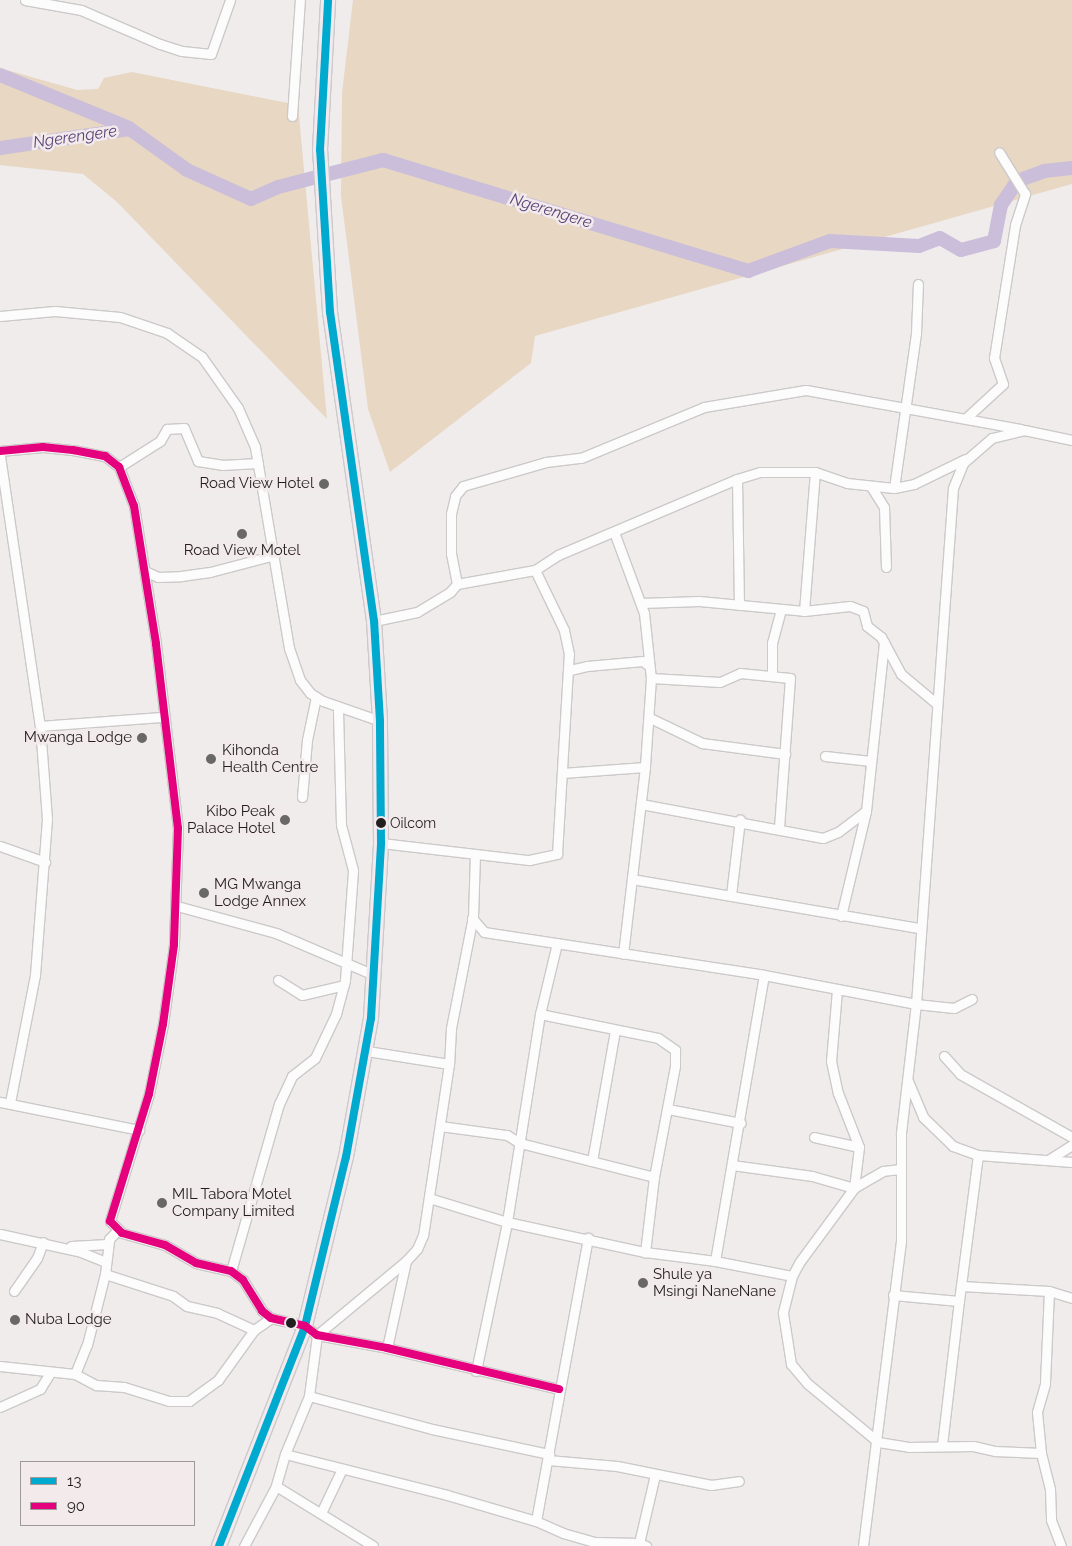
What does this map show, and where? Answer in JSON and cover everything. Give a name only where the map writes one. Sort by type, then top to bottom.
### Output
[{"type":"highway","points":[[219,1546],[305,1326],[346,1157],[368,1051],[374,975],[381,843],[380,721],[374,621],[334,348],[321,178],[320,150],[328,0]]},
{"type":"street","points":[[25,0],[81,10],[160,44],[182,50],[211,54],[230,0]]},
{"type":"street","points":[[292,116],[300,0]]},
{"type":"street","points":[[966,418],[1003,384],[994,358],[1015,225],[1025,194],[999,152]]},
{"type":"street","points":[[894,488],[903,406],[916,332],[918,284]]},
{"type":"street","points":[[0,316],[55,311],[92,312],[129,319],[167,333],[196,352],[212,371],[242,416],[258,463],[289,648],[300,680],[316,697],[338,708],[380,721]]},
{"type":"street","points":[[457,584],[451,554],[452,505],[458,491],[471,482],[551,460],[581,458],[682,415],[727,402],[806,390],[903,406],[1072,440]]},
{"type":"street","points":[[119,467],[160,441],[167,428],[186,430],[186,438],[198,460],[222,464],[258,463]]},
{"type":"street","points":[[374,621],[417,612],[450,592],[457,584],[535,570],[558,555],[737,479],[760,472],[815,472],[872,488],[894,488],[914,484],[967,458],[992,438],[1024,430]]},
{"type":"street","points":[[0,451],[43,447],[73,450],[105,456],[119,467],[130,491],[145,571],[178,828],[177,906],[163,1024],[139,1130],[110,1221],[118,1230],[165,1245],[196,1263],[231,1271],[242,1280],[262,1311],[271,1318],[305,1326],[317,1335],[386,1348],[476,1371],[559,1389]]},
{"type":"street","points":[[0,456],[40,726],[47,819],[45,862],[33,990],[10,1103]]},
{"type":"street","points":[[863,1546],[866,1507],[878,1442],[893,1295],[901,1241],[901,1169],[907,1078],[916,1004],[950,509],[956,480],[967,458]]},
{"type":"street","points":[[804,610],[815,472]]},
{"type":"street","points":[[737,479],[739,605]]},
{"type":"street","points":[[872,488],[884,507],[886,567]]},
{"type":"street","points":[[614,532],[641,603],[651,678],[650,718],[623,954]]},
{"type":"street","points":[[145,571],[167,578],[200,574],[274,555]]},
{"type":"street","points":[[381,843],[529,860],[557,854],[570,670],[564,630],[535,570]]},
{"type":"street","points":[[641,603],[671,600],[781,610],[850,606],[863,611],[866,626],[884,642],[901,674],[937,704]]},
{"type":"street","points":[[772,674],[772,643],[781,610]]},
{"type":"street","points":[[841,916],[866,811],[884,642]]},
{"type":"street","points":[[570,670],[587,666],[643,661],[649,666]]},
{"type":"street","points":[[651,678],[720,682],[740,673],[772,674],[790,678],[792,682],[789,686],[779,828]]},
{"type":"street","points":[[302,797],[307,740],[316,697]]},
{"type":"street","points":[[231,1271],[279,1104],[292,1076],[316,1058],[336,1014],[344,984],[353,870],[341,825],[338,708]]},
{"type":"street","points":[[40,726],[164,717]]},
{"type":"street","points":[[650,718],[702,744],[785,754]]},
{"type":"street","points":[[825,756],[871,761]]},
{"type":"street","points":[[562,773],[645,767]]},
{"type":"street","points":[[641,804],[740,820],[814,837],[827,837],[866,811]]},
{"type":"street","points":[[731,895],[740,820]]},
{"type":"street","points":[[0,846],[45,862]]},
{"type":"street","points":[[244,1546],[276,1486],[285,1454],[309,1396],[317,1335],[406,1261],[421,1241],[449,1064],[451,1028],[472,918],[475,854]]},
{"type":"street","points":[[632,880],[731,895],[841,916],[890,921],[920,928]]},
{"type":"street","points":[[177,906],[276,933],[374,975]]},
{"type":"street","points":[[472,918],[484,932],[764,976],[916,1004],[954,1008],[972,999]]},
{"type":"street","points":[[476,1371],[507,1222],[540,1014],[557,944]]},
{"type":"street","points":[[716,1261],[741,1123],[764,976]]},
{"type":"street","points":[[278,980],[302,995],[344,984]]},
{"type":"street","points":[[837,990],[831,1066],[859,1147],[854,1188]]},
{"type":"street","points":[[540,1014],[658,1038],[672,1045],[676,1066],[654,1177],[645,1252]]},
{"type":"street","points":[[592,1161],[615,1030]]},
{"type":"street","points":[[368,1051],[449,1064]]},
{"type":"street","points":[[944,1056],[960,1074],[1072,1137]]},
{"type":"street","points":[[907,1078],[915,1100],[918,1099],[920,1111],[932,1128],[953,1146],[978,1156],[1072,1162]]},
{"type":"street","points":[[0,1102],[139,1130]]},
{"type":"street","points":[[668,1109],[741,1123]]},
{"type":"street","points":[[440,1126],[507,1134],[520,1143],[654,1177]]},
{"type":"street","points":[[814,1137],[859,1147]]},
{"type":"street","points":[[1048,1160],[1072,1145]]},
{"type":"street","points":[[942,1445],[978,1156]]},
{"type":"street","points":[[732,1165],[812,1176],[854,1188]]},
{"type":"street","points":[[901,1169],[883,1172],[854,1188],[814,1239],[792,1276],[783,1313],[791,1364],[808,1384],[878,1442],[909,1447],[942,1445],[1041,1453]]},
{"type":"street","points":[[429,1198],[507,1222],[588,1238],[645,1252],[716,1261],[792,1276]]},
{"type":"street","points":[[75,1374],[87,1345],[105,1274],[108,1244],[118,1230]]},
{"type":"street","points":[[0,1234],[95,1255],[106,1262]]},
{"type":"street","points":[[536,1521],[588,1238]]},
{"type":"street","points":[[14,1291],[37,1258],[43,1242]]},
{"type":"street","points":[[54,1247],[108,1244]]},
{"type":"street","points":[[386,1348],[406,1261]]},
{"type":"street","points":[[105,1274],[173,1296],[187,1306],[217,1314],[254,1330]]},
{"type":"street","points":[[961,1286],[1049,1291],[1072,1298]]},
{"type":"street","points":[[1049,1291],[1045,1384],[1037,1412],[1041,1453],[1050,1489],[1051,1520],[1061,1546]]},
{"type":"street","points":[[893,1295],[959,1301]]},
{"type":"street","points":[[0,1366],[50,1373],[75,1374],[96,1386],[124,1387],[169,1401],[189,1401],[218,1380],[254,1330],[271,1318]]},
{"type":"street","points":[[0,1408],[40,1389],[50,1373]]},
{"type":"street","points":[[309,1396],[432,1429],[549,1457],[617,1466],[712,1485],[739,1481]]},
{"type":"street","points":[[285,1454],[536,1521],[563,1533],[595,1542],[642,1544],[655,1475]]},
{"type":"street","points":[[321,1513],[342,1469]]},
{"type":"street","points":[[276,1486],[321,1513],[335,1526],[373,1546]]},
{"type":"shaded area","points":[[353,0],[1072,0],[1072,184],[535,336],[531,363],[390,472],[368,409],[341,196],[342,93]]},
{"type":"shaded area","points":[[0,68],[77,90],[98,89],[104,78],[132,72],[298,105],[327,419],[117,202],[83,174],[0,165]]},
{"type":"waterway","points":[[0,75],[129,128]]},
{"type":"waterway","name":"Ngerengere","points":[[0,148],[130,129],[187,170],[251,199],[278,187],[383,160],[748,271],[830,241],[919,246],[940,238],[961,250],[994,241],[1001,205],[1017,181],[1044,171],[1072,168]]},
{"type":"transit line","name":"13","points":[[219,1546],[305,1326],[346,1157],[371,1018],[381,843],[380,721],[374,621],[330,312],[320,150],[328,0]]},
{"type":"transit line","name":"90","points":[[0,451],[43,447],[73,450],[105,456],[119,467],[134,506],[156,644],[178,828],[174,945],[163,1024],[149,1094],[110,1221],[122,1233],[165,1245],[196,1263],[231,1271],[243,1280],[262,1311],[271,1318],[305,1326],[317,1335],[387,1348],[559,1389]]},
{"type":"place","name":"Road View Hotel","points":[[324,484]]},
{"type":"place","name":"Road View Motel","points":[[242,534]]},
{"type":"place","name":"Mwanga Lodge","points":[[142,738]]},
{"type":"place","name":"Kihonda Health Centre","points":[[211,759]]},
{"type":"place","name":"Kibo Peak Palace Hotel","points":[[285,820]]},
{"type":"place","name":"Oilcom","points":[[381,823]]},
{"type":"place","name":"MG Mwanga Lodge Annex","points":[[204,893]]},
{"type":"place","name":"MIL Tabora Motel Company Limited","points":[[162,1203]]},
{"type":"place","name":"Shule ya Msingi NaneNane","points":[[643,1283]]},
{"type":"place","name":"Nuba Lodge","points":[[15,1320]]}]
